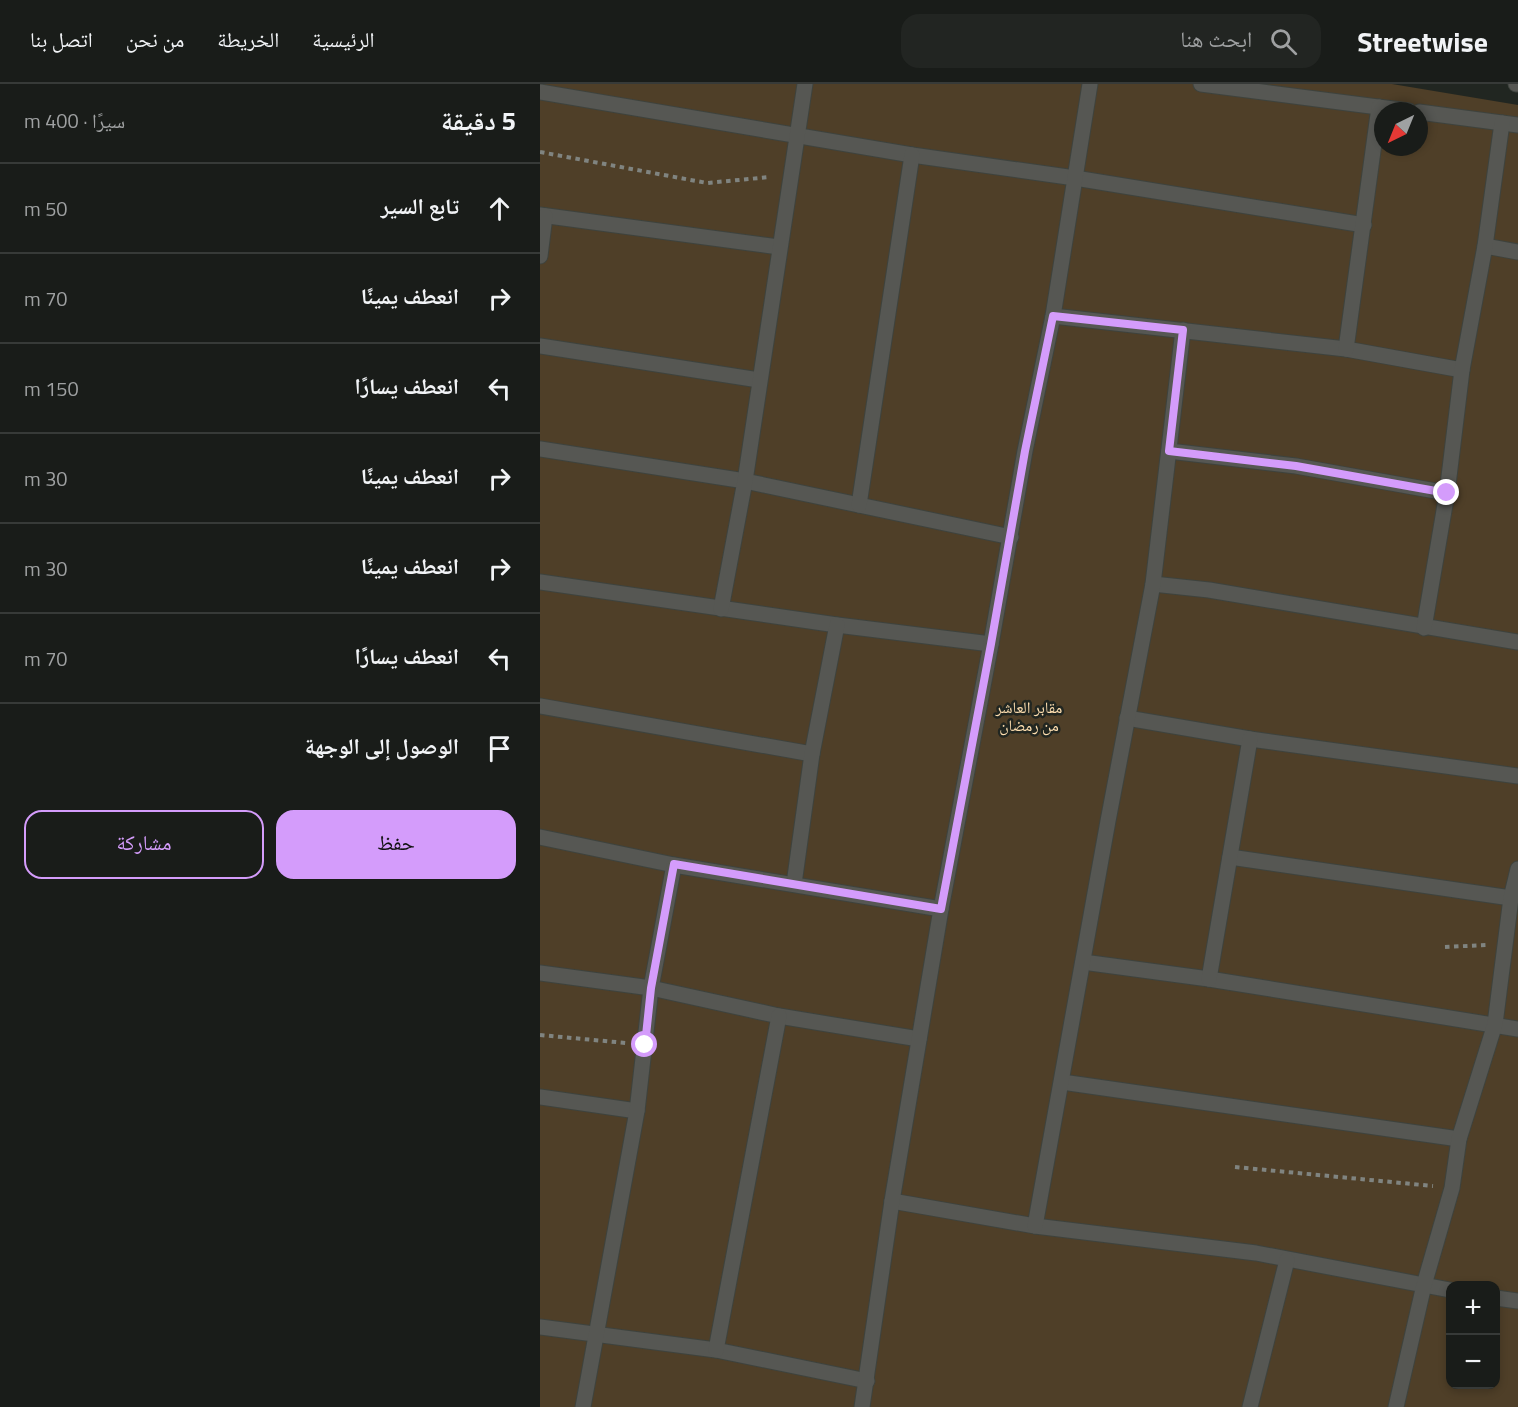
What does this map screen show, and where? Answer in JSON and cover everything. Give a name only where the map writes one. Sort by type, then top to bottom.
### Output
[{"type":"lane","points":[[721,609],[745,481],[805,84]]},
{"type":"lane","points":[[862,1407],[892,1201],[941,909],[1025,451],[1053,316],[1090,84]]},
{"type":"lane","points":[[1201,84],[1374,106]]},
{"type":"lane","points":[[540,92],[912,155],[1075,178],[1364,225]]},
{"type":"lane","points":[[1428,113],[1518,125]]},
{"type":"lane","points":[[1424,628],[1447,493],[1462,370],[1485,246],[1502,123]]},
{"type":"lane","points":[[1346,349],[1374,146]]},
{"type":"lane","points":[[858,505],[912,155]]},
{"type":"lane","points":[[540,256],[542,216],[779,247]]},
{"type":"lane","points":[[1485,246],[1518,252]]},
{"type":"lane","points":[[1053,316],[1346,349],[1462,370]]},
{"type":"lane","points":[[1035,1226],[1153,584],[1183,330]]},
{"type":"lane","points":[[540,346],[759,380]]},
{"type":"lane","points":[[540,449],[745,481],[1011,537]]},
{"type":"lane","points":[[1169,451],[1296,466],[1447,493]]},
{"type":"lane","points":[[540,582],[837,625],[991,644]]},
{"type":"lane","points":[[1153,584],[1209,590],[1518,642]]},
{"type":"lane","points":[[794,884],[812,754],[837,625]]},
{"type":"lane","points":[[540,706],[812,754]]},
{"type":"lane","points":[[1127,718],[1250,739],[1518,776]]},
{"type":"lane","points":[[1209,979],[1250,739]]},
{"type":"lane","points":[[540,837],[674,864],[941,909]]},
{"type":"lane","points":[[1230,857],[1511,898]]},
{"type":"lane","points":[[584,1407],[638,1111],[651,988],[674,864]]},
{"type":"lane","points":[[1396,1407],[1424,1285],[1452,1188],[1459,1139],[1495,1024],[1511,898],[1518,869]]},
{"type":"lane","points":[[1083,962],[1209,979],[1518,1029]]},
{"type":"lane","points":[[540,973],[651,988],[779,1016],[919,1039]]},
{"type":"lane","points":[[716,1350],[779,1016]]},
{"type":"lane","points":[[1062,1082],[1459,1139]]},
{"type":"lane","points":[[540,1097],[638,1111]]},
{"type":"lane","points":[[892,1201],[1035,1226],[1256,1254],[1446,1289]]},
{"type":"lane","points":[[1250,1407],[1287,1260]]},
{"type":"lane","points":[[1500,1299],[1518,1301]]},
{"type":"lane","points":[[540,1327],[716,1350],[867,1381]]},
{"type":"path","points":[[540,152],[707,183],[791,175]]},
{"type":"path","points":[[1444,947],[1506,943]]},
{"type":"path","points":[[540,1035],[645,1045]]},
{"type":"path","points":[[1235,1167],[1452,1188]]},
{"type":"green space","name":"مقابر العاشر من رمضان","points":[[540,84],[1392,84],[1518,105],[1518,1407],[540,1407]]},
{"type":"route","points":[[645,1045],[651,988],[674,864],[941,909],[1025,451],[1053,316],[1183,330],[1169,451],[1296,466],[1447,493]]}]
